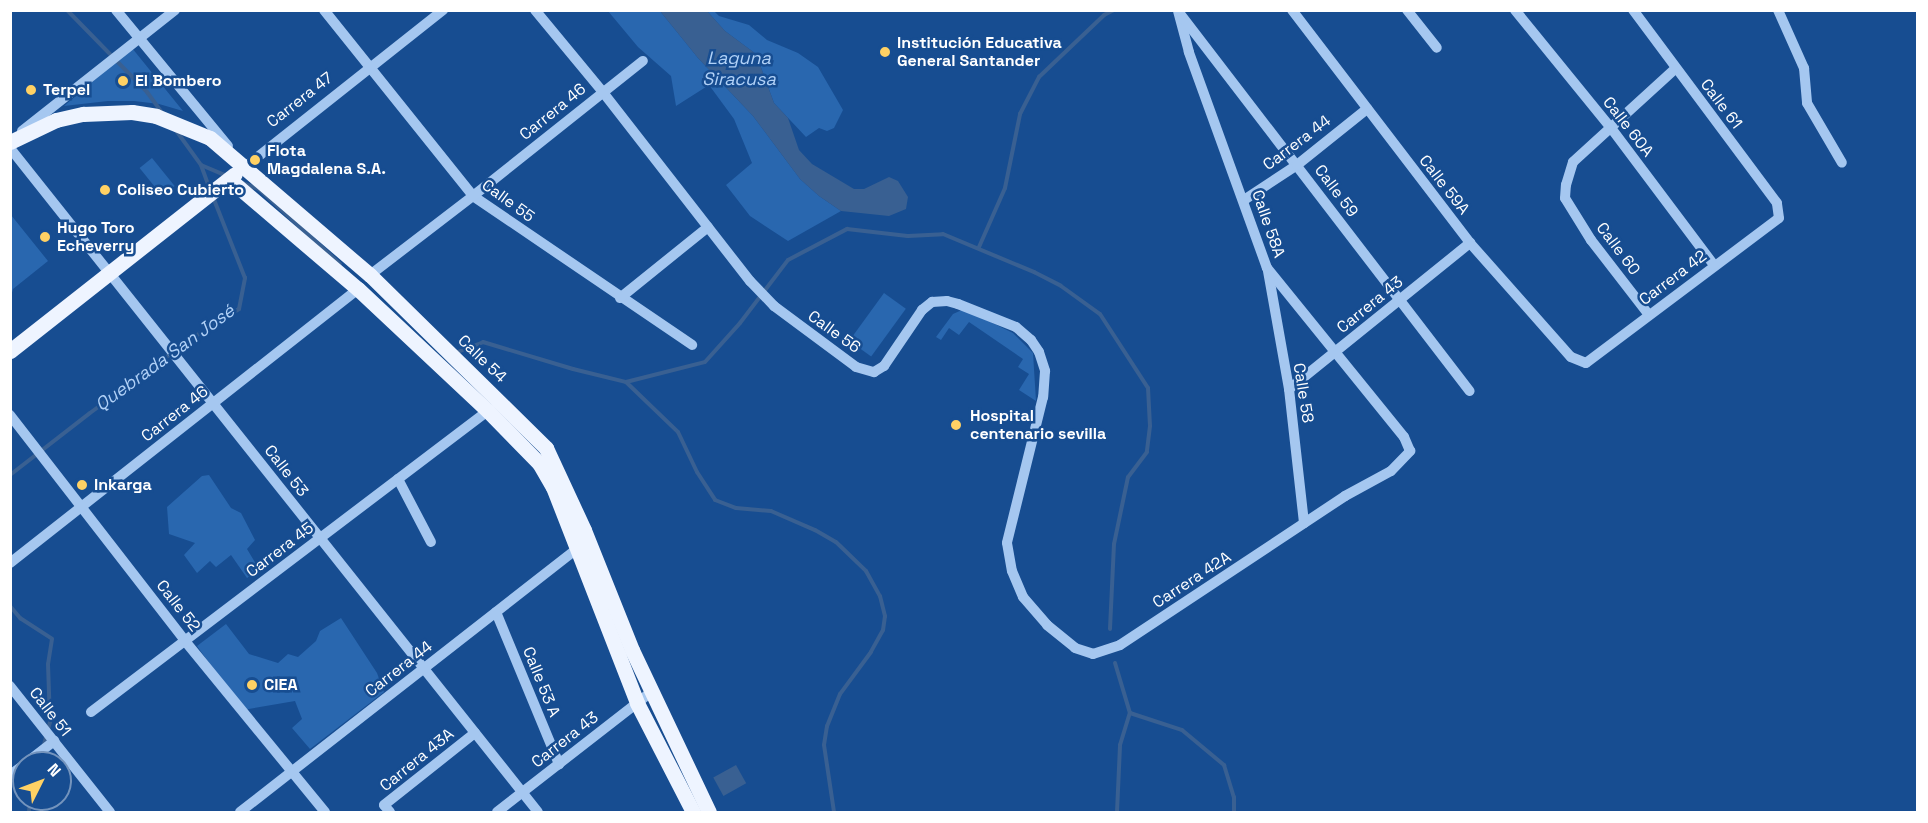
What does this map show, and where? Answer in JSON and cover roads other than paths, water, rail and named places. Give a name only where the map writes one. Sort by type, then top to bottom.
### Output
[{"type":"main road","points":[[10,141],[56,120],[82,114],[132,112],[156,116],[210,138],[245,167]]},
{"type":"main road","name":"Carrera 47","points":[[10,351],[245,167]]},
{"type":"main road","name":"Calle 54","points":[[245,167],[370,275],[546,448],[651,692],[708,813]]},
{"type":"main road","name":"Calle 54","points":[[229,179],[358,289],[488,411],[539,463],[553,487],[637,703],[693,813]]},
{"type":"street","name":"Calle 54","points":[[116,10],[245,167]]},
{"type":"street","points":[[10,141],[175,10]]},
{"type":"street","name":"Calle 55","points":[[324,10],[473,196],[692,345]]},
{"type":"street","name":"Carrera 47","points":[[245,167],[443,10]]},
{"type":"street","name":"Calle 56","points":[[535,10],[602,91],[750,281],[774,306],[856,367],[874,372],[884,366],[922,310],[932,302],[947,301],[958,304],[1016,327],[1031,340],[1039,352],[1045,371],[1043,397],[1007,543],[1009,555]]},
{"type":"street","name":"Calle 59A","points":[[1292,10],[1470,243],[1571,357],[1586,363]]},
{"type":"street","points":[[1407,10],[1437,48]]},
{"type":"street","name":"Calle 60A","points":[[1515,10],[1611,128],[1714,265]]},
{"type":"street","name":"Calle 61","points":[[1633,10],[1777,203],[1779,218]]},
{"type":"street","points":[[1778,10],[1804,68],[1807,103],[1842,163]]},
{"type":"street","name":"Calle 59","points":[[1178,11],[1469,391]]},
{"type":"street","name":"Calle 58A","points":[[1178,11],[1189,52],[1267,268],[1408,445]]},
{"type":"street","name":"Carrera 46","points":[[370,275],[643,61]]},
{"type":"street","points":[[1611,128],[1675,69]]},
{"type":"street","name":"Carrera 44","points":[[1244,200],[1297,165],[1367,108]]},
{"type":"street","name":"Calle 60","points":[[1611,128],[1573,162],[1568,172],[1565,198],[1591,240],[1649,315]]},
{"type":"street","name":"Calle 53","points":[[10,148],[538,813]]},
{"type":"street","name":"Carrera 42","points":[[1586,363],[1779,218]]},
{"type":"street","points":[[620,298],[708,227]]},
{"type":"street","name":"Carrera 43","points":[[1289,389],[1470,243]]},
{"type":"street","name":"Calle 58","points":[[1267,268],[1289,389],[1304,523]]},
{"type":"street","name":"Carrera 46","points":[[10,563],[358,289]]},
{"type":"street","name":"Carrera 45","points":[[91,712],[488,411]]},
{"type":"street","name":"Calle 52","points":[[10,415],[185,640],[325,813]]},
{"type":"street","name":"Carrera 42A","points":[[1009,555],[1012,571],[1023,597],[1047,625],[1075,648],[1093,654],[1119,645],[1345,496],[1390,471],[1406,457],[1410,451],[1408,445]]},
{"type":"street","points":[[398,479],[431,542]]},
{"type":"street","name":"Carrera 44","points":[[240,813],[577,549]]},
{"type":"street","name":"Calle 53 A","points":[[496,612],[559,764]]},
{"type":"street","name":"Calle 51","points":[[10,686],[110,813]]},
{"type":"street","name":"Carrera 43","points":[[497,813],[651,692]]},
{"type":"street","name":"Carrera 43A","points":[[390,813],[384,805],[475,733]]},
{"type":"street","points":[[41,751],[54,741]]},
{"type":"water","name":"Laguna Siracusa","points":[[660,11],[707,11],[725,31],[756,54],[774,103],[788,118],[799,150],[812,164],[854,189],[864,189],[889,177],[898,181],[908,197],[906,209],[889,216],[841,211],[819,196],[800,179],[753,116],[698,58]]},
{"type":"water","points":[[736,765],[746,783],[723,796],[713,778]]},
{"type":"waterway","name":"Quebrada San José","points":[[67,10],[147,92],[163,114]]},
{"type":"waterway","points":[[979,247],[1005,188],[1020,114],[1039,77],[1104,15],[1114,10]]},
{"type":"waterway","name":"Quebrada San José","points":[[175,129],[201,165],[210,190]]},
{"type":"waterway","points":[[201,165],[225,175]]},
{"type":"waterway","points":[[243,183],[259,189],[340,264]]},
{"type":"waterway","name":"Quebrada San José","points":[[10,475],[194,337],[239,309],[245,278],[213,197]]},
{"type":"waterway","points":[[626,382],[705,362],[740,323],[788,260],[847,229],[908,236],[943,234],[1034,272],[1061,286],[1100,314],[1148,388],[1150,426],[1147,452],[1128,477],[1114,544],[1110,629]]},
{"type":"waterway","points":[[455,353],[483,342],[626,382],[678,432],[697,472],[715,500],[736,508],[771,511],[815,530],[836,542],[866,571],[880,596],[885,616],[883,630],[871,652],[840,694],[827,726],[824,745],[834,812]]},
{"type":"waterway","name":"Quebrada San José","points":[[10,606],[20,618],[52,639],[48,664],[50,722],[44,745]]},
{"type":"waterway","points":[[1115,663],[1130,713],[1182,730],[1224,765],[1234,797],[1234,812]]},
{"type":"waterway","points":[[1117,812],[1120,745],[1130,713]]},
{"type":"place","name":"Institución Educativa General Santander","points":[[885,52]]},
{"type":"place","name":"El Bombero","points":[[123,81]]},
{"type":"place","name":"Terpel","points":[[31,90]]},
{"type":"place","name":"Flota Magdalena S.A.","points":[[255,160]]},
{"type":"place","name":"Coliseo Cubierto","points":[[105,190]]},
{"type":"place","name":"Hugo Toro Echeverry","points":[[45,237]]},
{"type":"place","name":"Hospital centenario sevilla","points":[[956,425]]},
{"type":"place","name":"Inkarga","points":[[82,485]]},
{"type":"place","name":"CIEA","points":[[252,685]]}]
